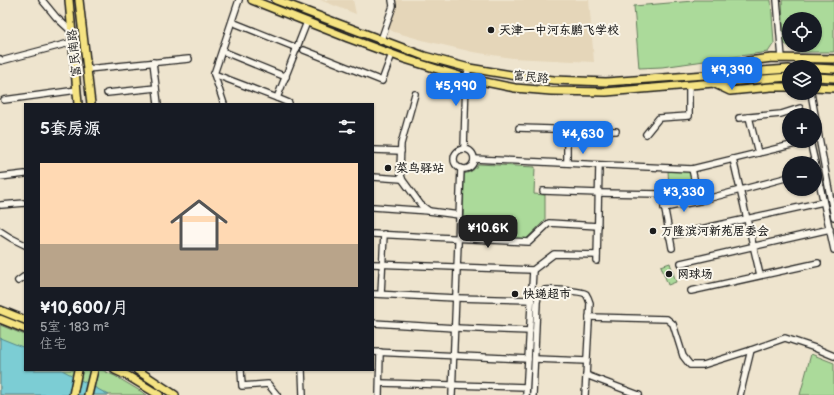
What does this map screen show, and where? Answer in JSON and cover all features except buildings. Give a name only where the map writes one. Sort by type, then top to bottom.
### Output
[{"type":"main road","name":"富民南路","points":[[69,0],[78,103]]},
{"type":"main road","name":"富民南路","points":[[80,0],[91,103]]},
{"type":"main road","name":"富民路","points":[[252,0],[392,54],[466,78],[515,88],[550,91],[606,92],[782,78]]},
{"type":"main road","name":"富民路","points":[[276,0],[424,56],[469,68],[517,76],[606,82],[782,69]]},
{"type":"main road","points":[[709,74],[748,61],[782,58],[834,59]]},
{"type":"main road","points":[[822,68],[834,69]]},
{"type":"main road","points":[[822,77],[834,78]]},
{"type":"main road","points":[[713,83],[730,91],[782,87]]},
{"type":"main road","points":[[822,87],[834,88]]},
{"type":"main road","points":[[0,310],[24,320]]},
{"type":"main road","points":[[0,319],[24,329]]},
{"type":"main road","points":[[73,395],[78,371]]},
{"type":"main road","points":[[88,395],[94,371]]},
{"type":"main road","points":[[117,371],[159,395]]},
{"type":"main road","points":[[138,371],[175,395]]},
{"type":"main road","points":[[146,371],[156,383]]},
{"type":"street","points":[[42,0],[56,17],[72,32]]},
{"type":"street","points":[[224,103],[214,74],[239,0]]},
{"type":"street","points":[[381,40],[393,6],[392,0]]},
{"type":"street","points":[[777,0],[782,58]]},
{"type":"street","points":[[232,22],[297,48]]},
{"type":"street","points":[[278,98],[307,22]]},
{"type":"street","points":[[0,59],[1,61],[73,42]]},
{"type":"street","points":[[304,50],[382,81],[392,54]]},
{"type":"street","points":[[222,51],[286,77]]},
{"type":"street","points":[[87,69],[189,59]]},
{"type":"street","points":[[153,62],[158,103]]},
{"type":"street","points":[[464,148],[466,78],[469,68]]},
{"type":"street","points":[[214,74],[289,103]]},
{"type":"street","points":[[646,134],[659,118],[689,116],[689,85]]},
{"type":"street","points":[[107,93],[156,88]]},
{"type":"street","points":[[4,100],[77,90]]},
{"type":"street","points":[[415,94],[402,144],[400,169],[402,179],[421,205],[429,211]]},
{"type":"street","points":[[739,118],[782,114]]},
{"type":"street","points":[[749,117],[758,153]]},
{"type":"street","points":[[519,128],[616,131]]},
{"type":"street","points":[[567,129],[567,163]]},
{"type":"street","points":[[474,159],[692,169],[782,147]]},
{"type":"street","points":[[464,148],[472,153],[474,159],[470,166],[461,168],[454,162],[454,156],[458,150],[464,148]]},
{"type":"street","points":[[821,148],[834,217]]},
{"type":"street","points":[[374,150],[401,151]]},
{"type":"street","points":[[733,159],[760,275]]},
{"type":"street","points":[[374,264],[533,270],[554,254],[597,258],[600,165]]},
{"type":"street","points":[[452,395],[461,168]]},
{"type":"street","points":[[692,169],[699,201]]},
{"type":"street","points":[[0,176],[24,174]]},
{"type":"street","points":[[374,177],[402,179]]},
{"type":"street","points":[[664,208],[699,201],[782,179]]},
{"type":"street","points":[[543,191],[662,194],[672,248]]},
{"type":"street","points":[[822,196],[834,250]]},
{"type":"street","points":[[1,205],[24,202]]},
{"type":"street","points":[[669,236],[823,202]]},
{"type":"street","points":[[374,207],[429,211],[459,216]]},
{"type":"street","points":[[374,234],[529,242],[549,223],[598,226]]},
{"type":"street","points":[[681,263],[830,229]]},
{"type":"street","points":[[0,230],[24,244]]},
{"type":"street","points":[[382,294],[384,234]]},
{"type":"street","points":[[691,291],[818,263]]},
{"type":"street","points":[[533,270],[530,330],[533,395]]},
{"type":"street","points":[[18,281],[24,277]]},
{"type":"street","points":[[526,395],[526,387],[532,359],[537,302],[539,293],[543,290],[580,292],[586,294],[588,297],[590,303],[585,395]]},
{"type":"street","points":[[374,294],[531,300]]},
{"type":"street","points":[[589,317],[667,319],[673,324],[683,356],[690,365],[703,365],[785,338],[834,356]]},
{"type":"street","points":[[374,323],[455,328],[530,330]]},
{"type":"street","points":[[740,395],[751,350]]},
{"type":"street","points":[[374,352],[587,361]]},
{"type":"street","points":[[380,352],[380,395]]},
{"type":"street","points":[[241,371],[242,386],[268,384],[278,395]]},
{"type":"street","points":[[302,371],[303,395]]},
{"type":"street","points":[[586,374],[639,395]]},
{"type":"street","points":[[380,382],[526,387]]},
{"type":"shaded area","points":[[320,0],[353,0],[356,14]]},
{"type":"shaded area","name":"天津一中河东鹏飞学校","points":[[393,0],[589,0],[594,62],[512,58],[473,52],[394,32],[387,28]]},
{"type":"green space","points":[[694,0],[771,0],[774,43],[768,52],[662,67],[639,68],[634,6]]},
{"type":"green space","points":[[782,0],[834,0],[834,52],[822,52],[822,12],[783,12]]},
{"type":"green space","points":[[478,164],[535,167],[534,194],[545,195],[545,220],[526,239],[463,236],[464,174],[476,168]]},
{"type":"green space","points":[[668,171],[691,171],[696,199],[670,203]]},
{"type":"green space","name":"网球场","points":[[670,263],[676,282],[668,285],[661,266]]},
{"type":"green space","points":[[0,325],[24,335],[24,371],[104,371],[147,395],[0,395]]},
{"type":"green space","points":[[811,354],[834,363],[834,395],[800,395]]},
{"type":"water","points":[[0,338],[24,348],[24,371],[64,371],[109,395],[0,395]]},
{"type":"place","name":"天津一中河东鹏飞学校","points":[[491,30]]},
{"type":"place","name":"菜鸟驿站","points":[[388,168]]},
{"type":"place","name":"万隆滨河新苑居委会","points":[[653,231]]},
{"type":"place","name":"网球场","points":[[669,274]]},
{"type":"place","name":"快递超市","points":[[515,294]]}]
